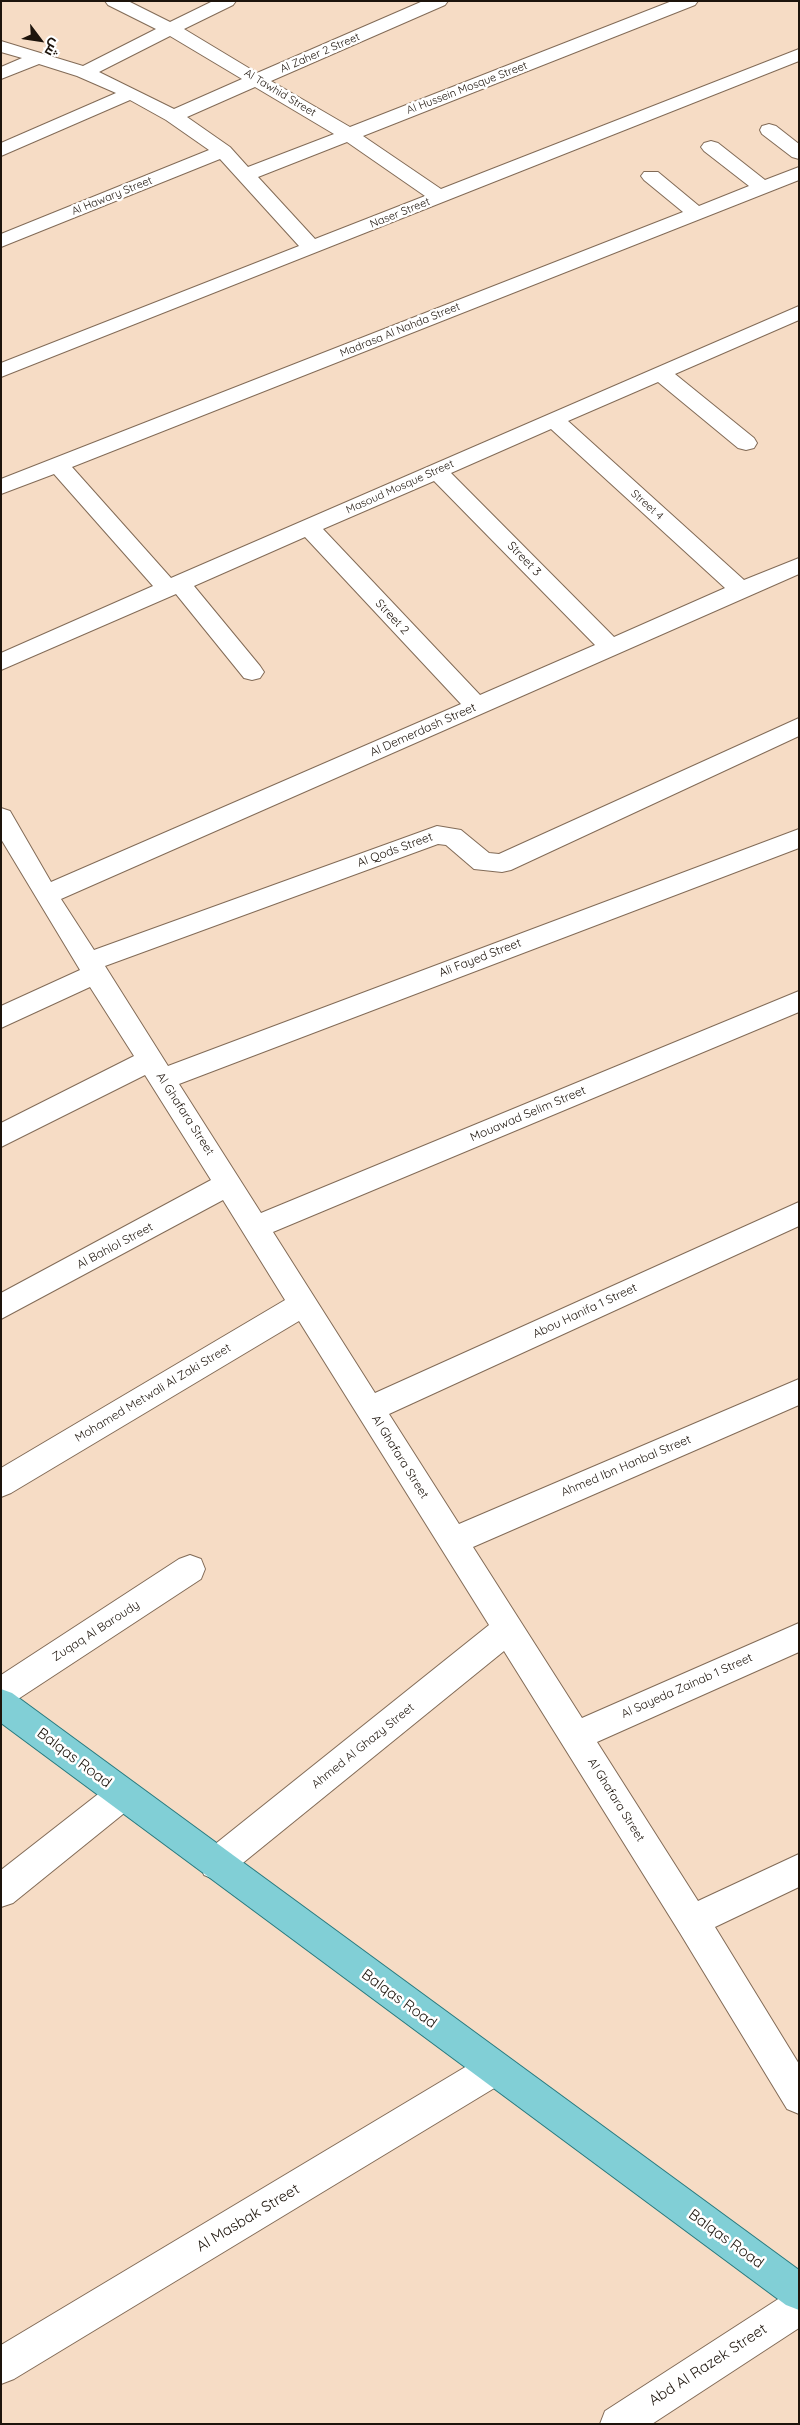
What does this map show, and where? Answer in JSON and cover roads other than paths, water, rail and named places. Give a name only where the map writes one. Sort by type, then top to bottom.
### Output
[{"type":"main road","name":"Balqas Road","points":[[1,1704],[799,2292]]},
{"type":"street","name":"Al Tawhid Street","points":[[114,1],[170,29],[350,134],[439,197]]},
{"type":"street","points":[[84,72],[227,1]]},
{"type":"street","name":"Al Zaher 2 Street","points":[[173,116],[438,1]]},
{"type":"street","name":"Al Hussein Mosque Street","points":[[246,175],[689,1]]},
{"type":"street","points":[[1,46],[84,72],[131,93],[173,116],[223,151],[312,248]]},
{"type":"street","name":"Naser Street","points":[[1,371],[799,54]]},
{"type":"street","points":[[1,74],[40,57]]},
{"type":"street","points":[[1,150],[131,93]]},
{"type":"street","points":[[769,130],[799,153]]},
{"type":"street","points":[[710,147],[762,187]]},
{"type":"street","name":"Al Hawary Street","points":[[1,241],[223,151]]},
{"type":"street","name":"Madrasa Al Nahda Street","points":[[1,487],[799,172]]},
{"type":"street","points":[[651,176],[696,213]]},
{"type":"street","name":"Masoud Mosque Street","points":[[1,662],[799,312]]},
{"type":"street","points":[[661,373],[746,444]]},
{"type":"street","name":"Street 4","points":[[554,420],[741,590]]},
{"type":"street","points":[[58,465],[174,586],[252,672]]},
{"type":"street","name":"Street 3","points":[[437,471],[611,648]]},
{"type":"street","name":"Street 2","points":[[308,527],[477,706]]},
{"type":"street","name":"Al Demerdash Street","points":[[46,895],[799,565]]},
{"type":"street","name":"Al Qods Street","points":[[1,1018],[92,967],[437,835],[452,836],[483,862],[502,863],[799,726]]},
{"type":"street","name":"Al Ghafara Street","points":[[1,817],[11,857],[46,895],[230,1184],[692,1921],[799,2097]]},
{"type":"street","name":"Ali Fayed Street","points":[[1,1136],[156,1069],[799,838]]},
{"type":"street","name":"Mouawad Selim Street","points":[[256,1228],[799,1001]]},
{"type":"street","name":"Al Bahlol Street","points":[[1,1307],[230,1184]]},
{"type":"street","name":"Abou Hanifa 1 Street","points":[[370,1409],[799,1213]]},
{"type":"street","name":"Mohamed Metwali Al Zaki Street","points":[[1,1484],[304,1303]]},
{"type":"street","name":"Ahmed Ibn Hanbal Street","points":[[453,1540],[799,1392]]},
{"type":"street","name":"Zuqaq Al Baroudy","points":[[1,1693],[190,1569]]},
{"type":"street","name":"Ahmed Al Ghazy Street","points":[[216,1864],[509,1628]]},
{"type":"street","name":"Al Sayeda Zainab 1 Street","points":[[576,1736],[799,1636]]},
{"type":"street","points":[[1,1891],[122,1795]]},
{"type":"street","points":[[692,1921],[799,1870]]},
{"type":"street","name":"Al Masbak Street","points":[[1,2366],[494,2069]]},
{"type":"street","name":"Abd Al Razek Street","points":[[618,2424],[799,2307]]}]
